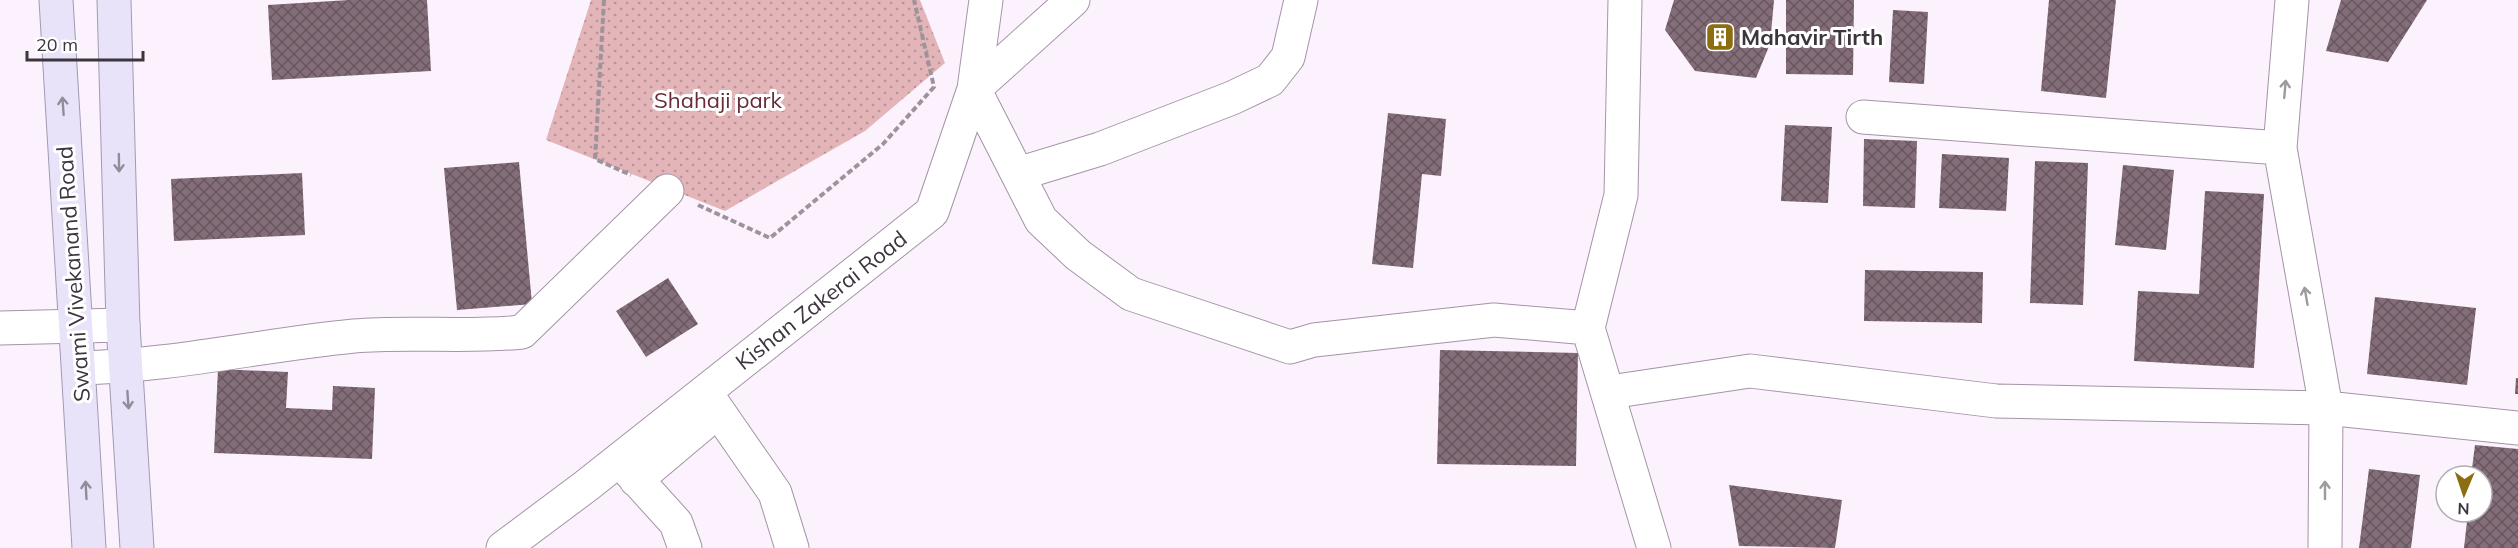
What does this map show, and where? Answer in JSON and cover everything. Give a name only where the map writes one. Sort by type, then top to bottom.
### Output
[{"type":"main road","name":"Swami Vivekanand Road","points":[[56,0],[89,548]]},
{"type":"main road","name":"Swami Vivekanand Road","points":[[114,0],[123,326],[137,548]]},
{"type":"street","points":[[986,0],[974,89],[1041,220],[1078,255],[1131,294],[1290,347],[1314,340],[1494,320],[1588,328]]},
{"type":"street","name":"Kishan Zakerai Road","points":[[503,548],[627,470],[712,401],[932,212],[974,89],[1073,0]]},
{"type":"street","points":[[1018,174],[1100,149],[1232,98],[1270,80],[1287,57],[1301,0]]},
{"type":"street","points":[[1625,0],[1621,195],[1588,328],[1610,392],[1654,548]]},
{"type":"street","points":[[2292,0],[2280,148],[2326,408],[2325,548]]},
{"type":"street","points":[[1863,117],[2280,148]]},
{"type":"street","points":[[79,368],[126,367],[356,336],[493,335],[522,332],[667,191]]},
{"type":"street","points":[[0,328],[123,326]]},
{"type":"street","points":[[1610,392],[1750,371],[1996,401],[2326,408],[2518,429]]},
{"type":"street","points":[[712,401],[775,493],[792,548]]},
{"type":"street","points":[[627,470],[676,523],[685,548]]},
{"type":"path","points":[[604,0],[595,159],[770,238],[883,144],[934,87],[914,0]]},
{"type":"green space","name":"Shahaji park","points":[[591,0],[920,0],[945,63],[865,131],[725,211],[546,140]]},
{"type":"building","points":[[349,0],[427,0],[431,71],[272,80],[268,5]]},
{"type":"building","name":"Mahavir Tirth","points":[[1674,0],[1774,0],[1770,44],[1756,78],[1695,71],[1665,30]]},
{"type":"building","points":[[1786,0],[1854,0],[1853,75],[1786,74]]},
{"type":"building","points":[[2049,0],[2116,0],[2106,98],[2041,91]]},
{"type":"building","points":[[2341,0],[2427,0],[2388,62],[2326,51]]},
{"type":"building","points":[[1893,10],[1928,12],[1924,84],[1889,82]]},
{"type":"building","points":[[1388,113],[1446,119],[1441,176],[1422,174],[1413,268],[1372,264]]},
{"type":"building","points":[[1785,125],[1832,127],[1828,203],[1781,201]]},
{"type":"building","points":[[1864,139],[1917,141],[1915,208],[1863,206]]},
{"type":"building","points":[[1942,154],[2009,158],[2006,211],[1939,208]]},
{"type":"building","points":[[2035,161],[2088,163],[2083,305],[2030,303]]},
{"type":"building","points":[[519,162],[532,304],[457,310],[444,168]]},
{"type":"building","points":[[2123,165],[2174,170],[2166,250],[2115,245]]},
{"type":"building","points":[[302,173],[305,235],[174,241],[171,179]]},
{"type":"building","points":[[2205,191],[2264,194],[2254,368],[2134,361],[2138,291],[2199,294]]},
{"type":"building","points":[[1865,270],[1983,272],[1982,323],[1864,321]]},
{"type":"building","points":[[668,278],[698,324],[646,357],[616,311]]},
{"type":"building","points":[[2375,297],[2476,308],[2467,385],[2367,374]]},
{"type":"building","points":[[1440,350],[1578,353],[1576,466],[1437,464]]},
{"type":"building","points":[[218,369],[288,372],[286,408],[332,410],[333,386],[375,388],[372,459],[214,453]]},
{"type":"building","points":[[2516,378],[2518,378],[2518,394],[2515,394]]},
{"type":"building","points":[[2475,445],[2518,449],[2518,548],[2464,548],[2467,524],[2494,524],[2494,464],[2473,464]]},
{"type":"building","points":[[2369,469],[2420,475],[2411,548],[2359,548]]},
{"type":"building","points":[[1729,485],[1842,500],[1835,548],[1739,546]]},
{"type":"place","name":"Mahavir Tirth","points":[[1720,37]]}]
